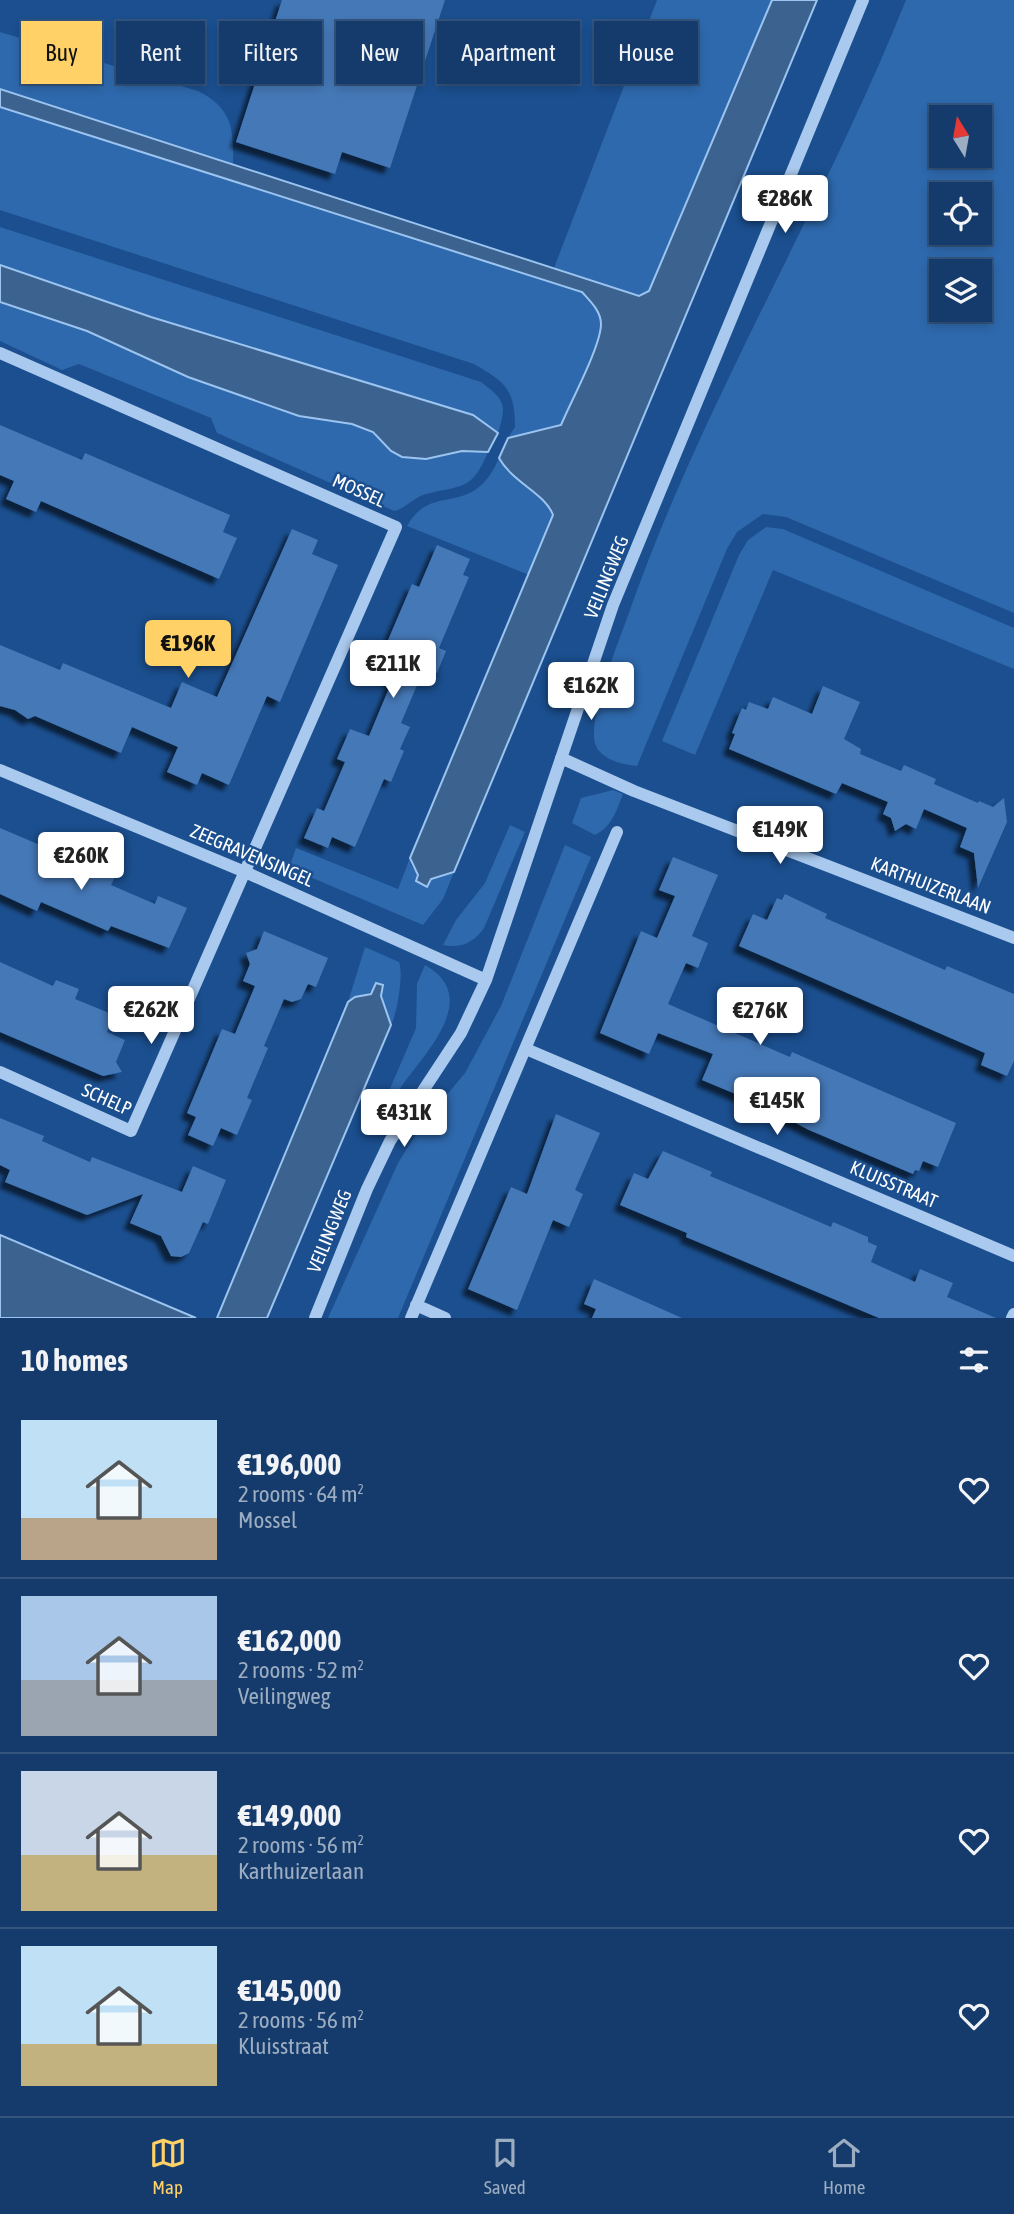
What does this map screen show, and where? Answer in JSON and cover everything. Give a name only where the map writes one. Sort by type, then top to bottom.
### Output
[{"type":"street","name":"VEILINGWEG","points":[[314,1318],[367,1189],[390,1141],[461,1033],[486,980],[613,606],[863,0]]},
{"type":"street","name":"MOSSEL","points":[[0,353],[396,527],[245,872]]},
{"type":"street","name":"KARTHUIZERLAAN","points":[[561,758],[634,791],[1014,938]]},
{"type":"street","name":"ZEEGRAVENSINGEL","points":[[0,771],[245,872],[486,980]]},
{"type":"street","points":[[411,1318],[617,832]]},
{"type":"street","name":"SCHELP","points":[[0,1072],[131,1131],[245,872]]},
{"type":"street","name":"KLUISSTRAAT","points":[[526,1049],[1014,1256]]},
{"type":"street","points":[[416,1305],[445,1318]]},
{"type":"shaded area","points":[[657,0],[772,0],[649,291],[633,297],[554,268],[625,84],[698,84],[698,21],[649,21]]},
{"type":"shaded area","points":[[772,0],[817,0],[454,872],[431,879],[427,887],[416,881],[418,875],[410,858],[553,515],[543,500],[512,474],[499,458],[508,438],[561,425],[600,334],[601,319],[597,311],[582,292],[0,107],[0,89],[639,296],[649,291]]},
{"type":"shaded area","points":[[906,0],[1014,0],[1014,613],[786,517],[763,514],[737,532],[727,549],[637,766],[623,764],[603,755],[595,744],[594,736],[598,706],[615,651],[662,526],[695,450],[839,151]]},
{"type":"shaded area","points":[[0,32],[21,38],[21,84],[102,84],[102,62],[116,67],[116,84],[175,84],[198,91],[218,105],[229,121],[233,140],[233,164],[0,89]]},
{"type":"shaded area","points":[[0,107],[582,292],[599,315],[600,334],[561,425],[508,438],[515,427],[510,395],[501,382],[474,364],[0,210]]},
{"type":"shaded area","points":[[0,227],[481,382],[495,393],[502,403],[503,415],[498,433],[473,415],[151,317],[0,265]]},
{"type":"shaded area","points":[[0,265],[151,317],[473,415],[498,433],[488,452],[462,451],[426,459],[402,457],[391,451],[373,432],[352,424],[299,416],[188,377],[87,331],[0,302]]},
{"type":"shaded area","points":[[0,302],[87,331],[188,377],[299,416],[352,424],[374,432],[382,440],[426,459],[462,451],[488,452],[470,481],[423,495],[394,511],[217,433],[211,418],[79,364],[62,370],[0,341]]},
{"type":"shaded area","points":[[499,458],[512,474],[543,500],[554,515],[529,575],[407,526],[417,512],[429,505],[477,489]]},
{"type":"shaded area","points":[[766,527],[783,529],[1014,628],[1014,669],[773,570],[695,755],[662,741],[739,555],[748,540]]},
{"type":"shaded area","points":[[613,790],[623,794],[613,818],[606,827],[595,835],[572,823],[581,798]]},
{"type":"shaded area","points":[[510,825],[525,832],[484,928],[466,943],[443,945],[456,920],[485,883]]},
{"type":"shaded area","points":[[565,845],[591,857],[398,1318],[328,1318],[398,1163],[421,1126],[465,1073],[501,1006]]},
{"type":"shaded area","points":[[296,848],[398,889],[410,858],[411,865],[427,886],[431,879],[454,872],[443,899],[423,925],[289,868]]},
{"type":"shaded area","points":[[365,947],[399,962],[399,993],[391,1025],[381,996],[383,985],[348,1002]]},
{"type":"shaded area","points":[[425,965],[441,978],[449,993],[449,1008],[435,1041],[397,1093],[376,1136],[371,1133],[416,1028],[417,984]]},
{"type":"shaded area","points":[[376,983],[383,985],[381,996],[391,1025],[267,1318],[217,1318],[348,1002],[355,997],[371,994]]},
{"type":"shaded area","points":[[0,1235],[196,1318],[0,1318]]},
{"type":"building","points":[[282,0],[445,0],[423,67],[423,21],[336,21],[336,84],[418,84],[390,168],[342,152],[335,174],[236,142],[255,84],[322,84],[322,21],[275,21]]},
{"type":"building","points":[[0,425],[82,460],[85,453],[230,515],[223,532],[237,538],[219,579],[41,501],[36,512],[6,499],[14,481],[0,475]]},
{"type":"building","points":[[292,529],[318,540],[312,554],[338,565],[280,702],[267,696],[229,785],[202,773],[197,785],[167,772],[178,747],[132,727],[121,753],[35,716],[28,719],[15,710],[0,706],[0,645],[60,670],[63,663],[171,708],[182,682],[217,697]]},
{"type":"building","points":[[437,545],[470,559],[463,575],[469,577],[439,648],[446,651],[437,673],[424,669],[401,723],[410,727],[400,749],[404,751],[391,782],[384,779],[355,847],[332,837],[328,848],[304,838],[317,808],[324,811],[345,762],[337,759],[350,729],[369,736],[392,681],[374,673],[412,584],[419,587]]},
{"type":"building","points":[[823,686],[860,702],[844,739],[861,749],[860,754],[901,771],[904,765],[936,779],[934,784],[978,803],[979,801],[993,807],[1004,798],[1007,822],[978,888],[974,853],[960,847],[967,828],[924,809],[916,829],[906,824],[895,831],[891,818],[883,814],[888,802],[842,783],[836,794],[729,749],[742,708],[746,710],[749,702],[768,709],[773,697],[812,714]]},
{"type":"building","points":[[0,828],[115,877],[111,885],[155,904],[158,896],[187,908],[169,948],[111,926],[108,931],[41,902],[37,911],[0,894]]},
{"type":"building","points":[[673,857],[718,875],[692,936],[708,943],[698,968],[686,963],[668,1004],[790,1057],[792,1052],[956,1123],[938,1167],[923,1161],[919,1171],[915,1170],[913,1174],[809,1130],[762,1105],[702,1080],[713,1054],[658,1033],[649,1054],[600,1033],[641,931],[657,938],[675,896],[659,890]]},
{"type":"building","points":[[785,894],[827,914],[825,918],[945,970],[947,966],[1014,994],[1014,1061],[1007,1076],[981,1065],[985,1053],[739,946],[753,914],[767,920],[777,898],[782,900]]},
{"type":"building","points":[[264,931],[328,958],[316,987],[308,984],[301,999],[292,1002],[284,999],[264,1046],[268,1048],[247,1098],[252,1100],[237,1135],[221,1128],[213,1146],[188,1135],[196,1117],[187,1113],[222,1029],[235,1034],[255,986],[243,981],[250,964],[246,953],[257,949]]},
{"type":"building","points":[[0,962],[53,986],[56,980],[79,989],[75,999],[114,1015],[107,1032],[125,1040],[116,1062],[122,1072],[103,1076],[0,1032]]},
{"type":"building","points":[[556,1114],[600,1133],[575,1190],[583,1194],[569,1227],[553,1220],[517,1310],[468,1289],[511,1187],[527,1194]]},
{"type":"building","points":[[0,1118],[44,1136],[42,1141],[90,1162],[92,1157],[182,1192],[193,1166],[226,1180],[208,1224],[203,1222],[189,1253],[181,1257],[171,1256],[161,1236],[130,1223],[143,1194],[87,1215],[5,1182],[10,1170],[0,1165]]},
{"type":"building","points":[[663,1151],[712,1172],[710,1176],[831,1227],[833,1222],[868,1237],[868,1242],[877,1246],[871,1262],[915,1282],[920,1269],[953,1283],[947,1297],[996,1318],[879,1318],[686,1237],[687,1233],[620,1205],[634,1173],[648,1179]]},
{"type":"building","points":[[594,1279],[682,1318],[592,1318],[596,1309],[584,1304]]}]
